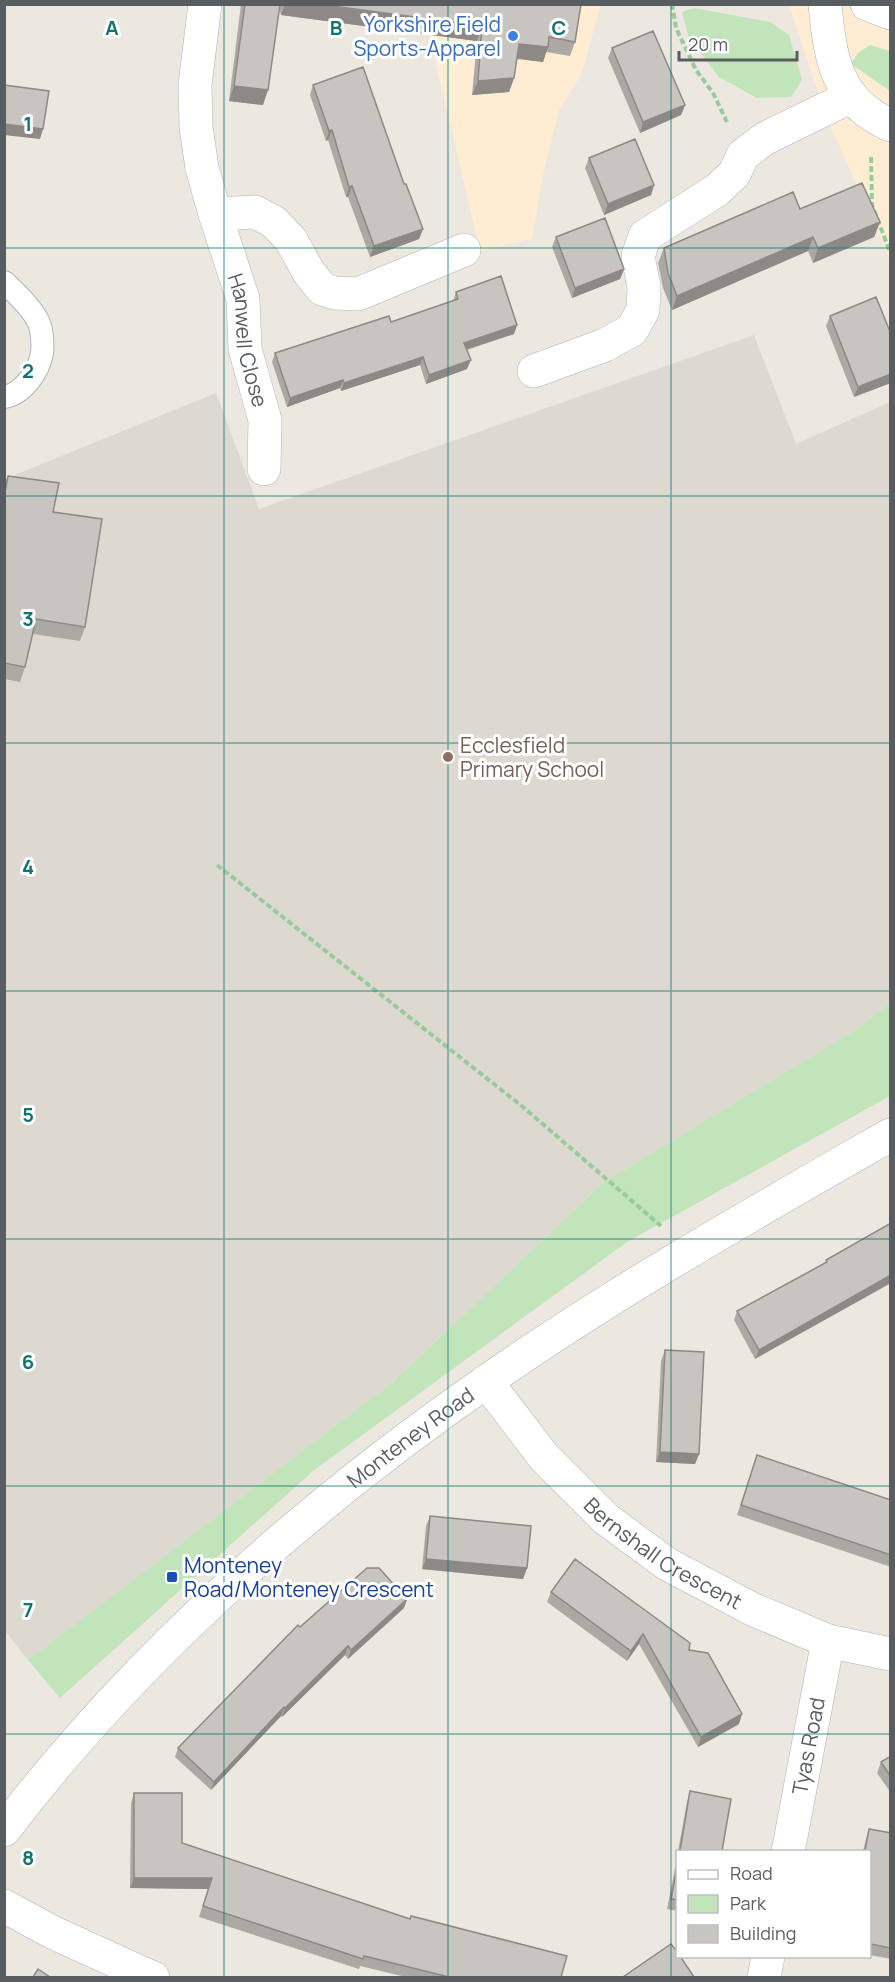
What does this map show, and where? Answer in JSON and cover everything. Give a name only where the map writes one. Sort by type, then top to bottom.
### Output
[{"type":"street","name":"Hanwell Close","points":[[205,4],[195,85],[196,127],[202,168],[243,299],[245,349],[265,420],[264,469]]},
{"type":"street","points":[[825,4],[831,54],[837,76],[850,97],[885,122]]},
{"type":"street","points":[[867,4],[891,13]]},
{"type":"street","points":[[534,371],[604,345],[632,330],[643,310],[644,287],[638,256],[645,236],[717,190],[734,174],[743,155],[764,139],[850,97]]},
{"type":"street","points":[[215,214],[255,212],[274,222],[291,240],[308,272],[322,289],[335,293],[358,294],[464,250]]},
{"type":"street","name":"Monteney Road","points":[[4,1830],[38,1785],[135,1676],[251,1564],[362,1473],[486,1381],[577,1321],[750,1215],[891,1135]]},
{"type":"street","name":"Bernshall Crescent","points":[[486,1381],[543,1457],[606,1519],[667,1564],[752,1609],[828,1641],[891,1654]]},
{"type":"street","name":"Tyas Road","points":[[788,1850],[828,1641]]},
{"type":"street","points":[[4,1905],[54,1933],[153,1977]]},
{"type":"street","points":[[764,1977],[768,1958]]},
{"type":"lane","points":[[4,282],[17,294],[39,324],[42,353],[32,380],[10,396],[4,397]]},
{"type":"path","points":[[672,4],[676,28],[696,70],[713,93],[743,155]]},
{"type":"path","points":[[885,122],[871,155],[872,205],[891,252]]},
{"type":"path","points":[[217,865],[522,1107],[659,1224],[684,1256]]},
{"type":"shaded area","points":[[422,5],[601,5],[581,75],[559,110],[543,175],[532,239],[480,251]]},
{"type":"shaded area","points":[[789,5],[890,5],[890,260],[827,118]]},
{"type":"shaded area","name":"Ecclesfield Primary School","points":[[754,335],[796,444],[890,402],[890,1003],[857,1029],[604,1182],[393,1382],[28,1660],[5,1631],[5,479],[216,393],[259,509]]},
{"type":"green space","points":[[694,8],[770,22],[789,35],[802,80],[791,97],[757,98],[719,77],[689,38],[682,12]]},
{"type":"green space","points":[[870,45],[890,51],[890,91],[851,64],[858,53]]},
{"type":"green space","points":[[890,1003],[890,1096],[627,1242],[313,1471],[60,1698],[28,1660],[393,1382],[604,1182],[857,1029]]},
{"type":"building","points":[[245,4],[280,4],[268,90],[234,86]]},
{"type":"building","points":[[317,4],[581,4],[575,42],[549,37],[548,47],[519,44],[514,78],[478,81],[482,26]]},
{"type":"building","points":[[653,31],[685,105],[643,122],[612,48]]},
{"type":"building","points":[[363,67],[404,184],[406,184],[423,229],[374,246],[352,186],[349,187],[332,130],[329,131],[313,85]]},
{"type":"building","points":[[4,85],[49,91],[43,129],[4,124]]},
{"type":"building","points":[[635,139],[654,185],[608,204],[589,158]]},
{"type":"building","points":[[862,183],[880,222],[818,248],[813,237],[677,296],[668,273],[664,248],[793,192],[800,209]]},
{"type":"building","points":[[605,218],[624,269],[575,288],[556,237]]},
{"type":"building","points":[[501,276],[517,325],[464,343],[471,360],[429,375],[423,357],[290,398],[275,353],[389,316],[391,322],[458,299],[456,292]]},
{"type":"building","points":[[876,297],[891,334],[891,374],[858,387],[830,316]]},
{"type":"building","points":[[8,476],[59,483],[53,512],[102,519],[85,627],[36,619],[25,667],[4,663],[4,497]]},
{"type":"building","points":[[891,1223],[891,1275],[759,1350],[737,1311],[827,1262],[826,1260]]},
{"type":"building","points":[[665,1350],[704,1352],[699,1454],[660,1452]]},
{"type":"building","points":[[757,1455],[891,1500],[891,1555],[741,1505]]},
{"type":"building","points":[[430,1516],[531,1526],[527,1568],[426,1559]]},
{"type":"building","points":[[575,1559],[690,1643],[689,1650],[708,1653],[742,1714],[701,1737],[643,1634],[631,1651],[551,1592]]},
{"type":"building","points":[[367,1568],[379,1568],[407,1599],[351,1650],[348,1646],[284,1707],[214,1782],[178,1748],[298,1625],[300,1627]]},
{"type":"building","points":[[891,1756],[891,1777],[881,1762]]},
{"type":"building","points":[[690,1791],[731,1799],[722,1850],[680,1850]]},
{"type":"building","points":[[134,1793],[182,1793],[182,1843],[410,1919],[411,1916],[567,1956],[561,1977],[449,1977],[364,1956],[363,1959],[203,1906],[212,1878],[134,1878]]},
{"type":"building","points":[[869,1829],[891,1833],[891,1948],[871,1944],[871,1850],[865,1850]]},
{"type":"building","points":[[676,1873],[676,1900],[671,1899]]},
{"type":"building","points":[[671,1944],[676,1950],[676,1958],[681,1958],[694,1977],[623,1977]]},
{"type":"building","points":[[38,1969],[50,1977],[33,1977]]},
{"type":"place","name":"Yorkshire Field Sports-Apparel","points":[[513,36]]},
{"type":"place","name":"Ecclesfield Primary School","points":[[448,757]]},
{"type":"place","name":"Monteney Road/Monteney Crescent","points":[[172,1577]]}]
